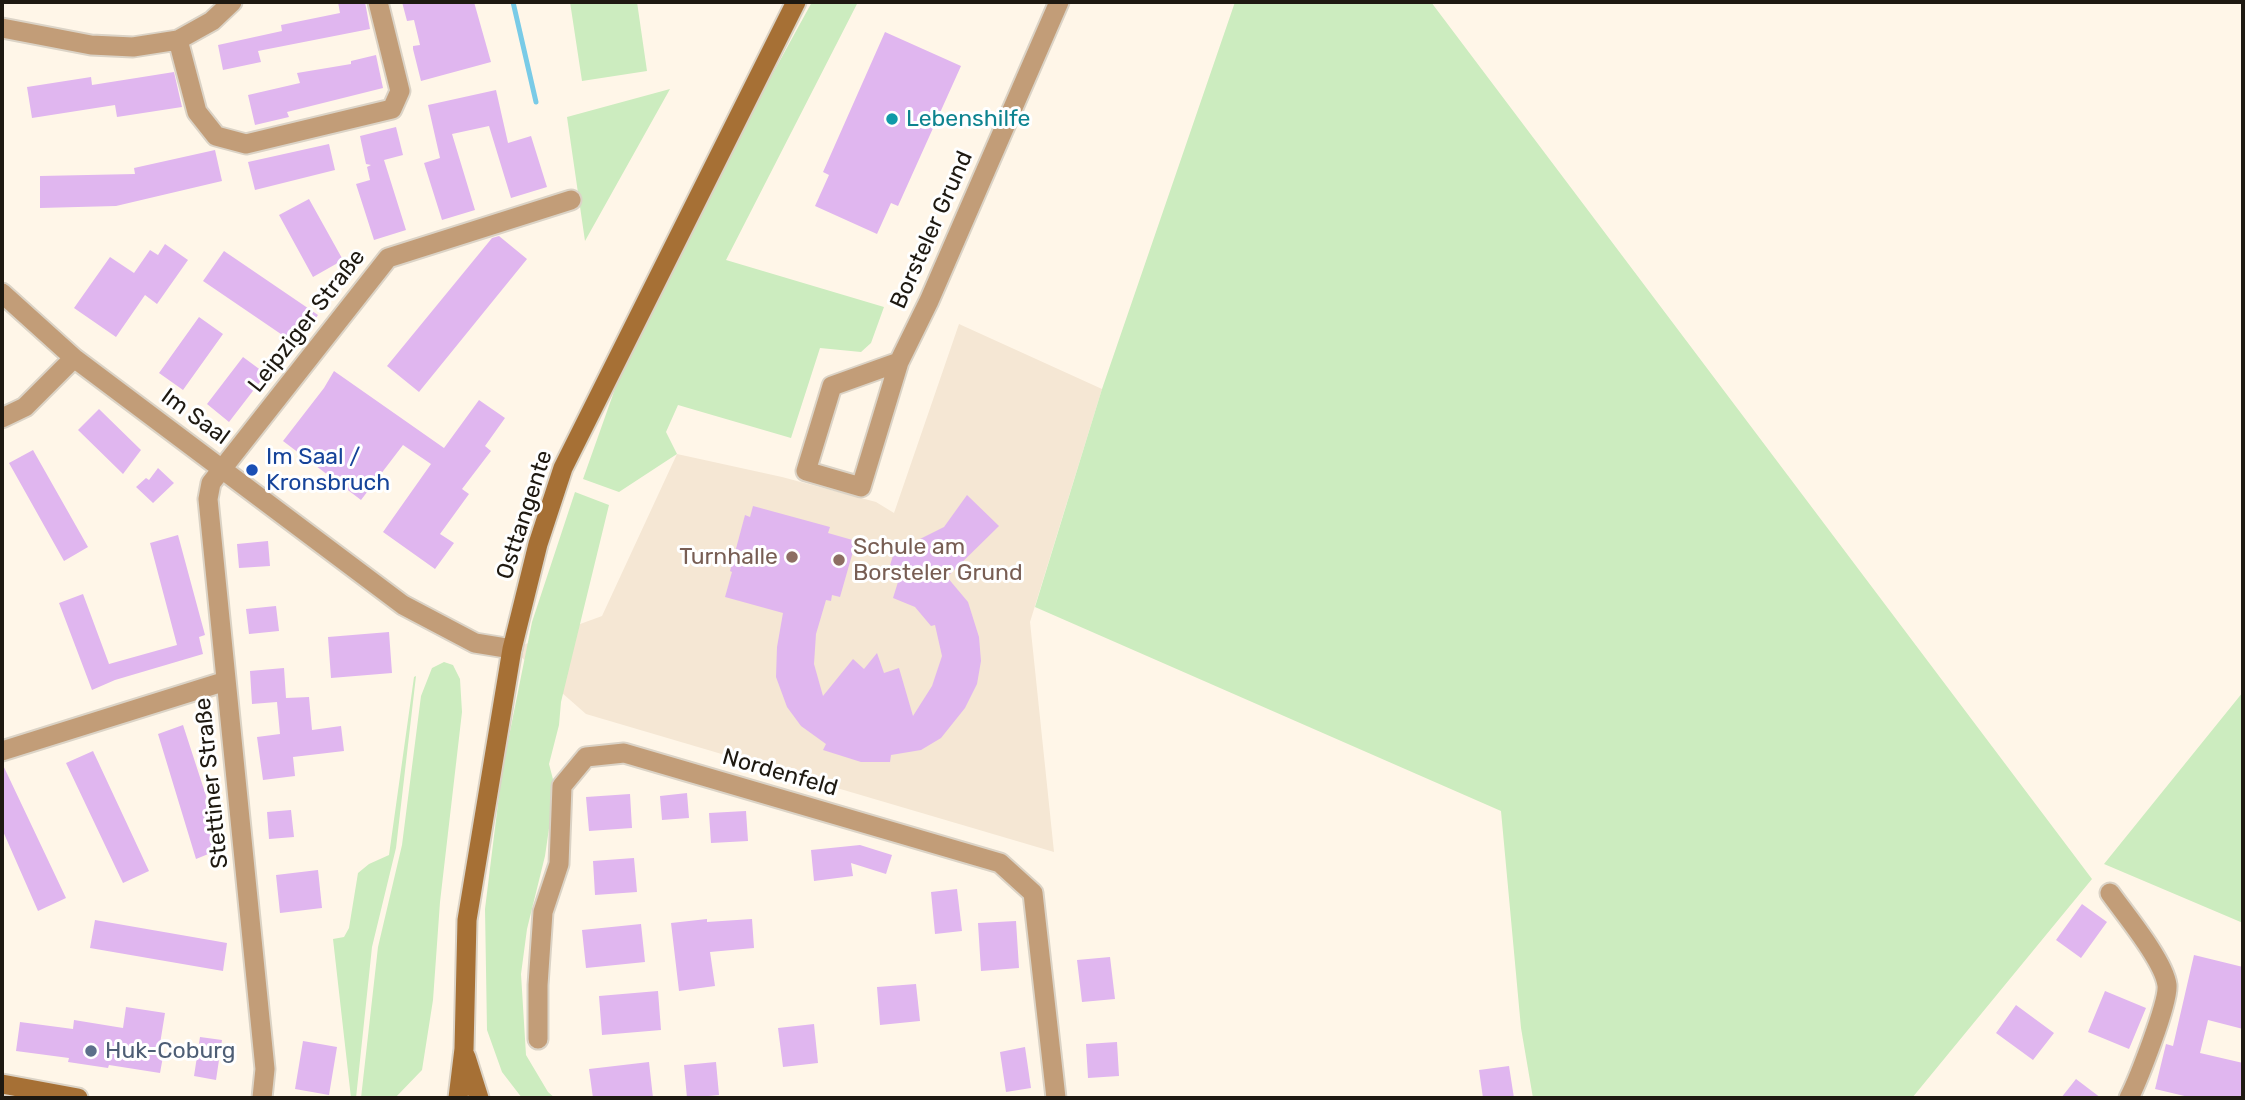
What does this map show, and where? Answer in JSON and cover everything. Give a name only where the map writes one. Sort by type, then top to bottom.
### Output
[{"type":"main road","name":"Osttangente","points":[[458,1098],[464,1049],[467,919],[512,649],[538,544],[562,468],[796,2]]},
{"type":"main road","name":"Osttangente","points":[[464,1049],[479,1098]]},
{"type":"main road","points":[[11,1090],[78,1098]]},
{"type":"street","points":[[2,28],[91,45],[133,47],[178,40],[212,22],[232,2]]},
{"type":"street","points":[[178,40],[197,112],[216,136],[246,144],[392,109],[400,91],[378,2]]},
{"type":"street","name":"Borsteler Grund","points":[[899,362],[832,386],[806,471],[860,486],[899,362],[929,301],[1059,2]]},
{"type":"street","name":"Leipziger Straße","points":[[222,467],[388,258],[571,200]]},
{"type":"street","name":"Im Saal","points":[[2,293],[74,358],[403,605],[475,643],[512,649]]},
{"type":"street","points":[[2,418],[25,407],[74,358]]},
{"type":"street","name":"Stettiner Straße","points":[[222,467],[211,483],[208,499],[265,1069],[262,1098]]},
{"type":"street","points":[[2,751],[226,681]]},
{"type":"street","name":"Nordenfeld","points":[[538,1040],[538,985],[543,912],[559,864],[562,786],[586,757],[624,753],[1000,863],[1033,893],[1056,1098]]},
{"type":"street","points":[[2110,893],[2160,965],[2167,986],[2164,1005],[2129,1098]]},
{"type":"shaded area","name":"Schule am Borsteler Grund","points":[[959,324],[1102,389],[1030,622],[1054,852],[586,714],[512,649],[602,616],[677,454],[782,477],[876,502],[894,513]]},
{"type":"green space","points":[[570,2],[637,2],[647,71],[582,81]]},
{"type":"green space","points":[[812,2],[858,2],[726,260],[884,307],[871,343],[861,352],[820,348],[791,438],[678,405],[666,432],[677,454],[619,492],[583,479],[616,386],[678,246]]},
{"type":"green space","points":[[1235,2],[1431,2],[2092,879],[1912,1098],[1533,1098],[1521,1028],[1501,811],[1035,607],[1102,389]]},
{"type":"green space","points":[[670,89],[585,241],[567,117]]},
{"type":"green space","points":[[575,492],[609,505],[561,702],[559,725],[549,764],[555,787],[545,856],[527,929],[521,974],[526,1055],[548,1092],[555,1098],[522,1098],[502,1072],[487,1030],[485,909],[502,771],[532,622]]},
{"type":"green space","points":[[444,662],[453,665],[460,679],[462,712],[440,902],[433,1000],[422,1070],[395,1098],[361,1098],[378,947],[402,845],[421,696],[432,668]]},
{"type":"green space","points":[[416,676],[396,848],[372,947],[356,1098],[351,1098],[333,939],[344,937],[349,928],[358,873],[369,864],[389,855]]},
{"type":"green space","points":[[2243,692],[2243,923],[2104,864]]},
{"type":"building","points":[[338,2],[365,2],[370,29],[258,51],[261,62],[223,70],[218,45],[282,31],[281,25],[340,13]]},
{"type":"building","points":[[402,2],[474,2],[491,62],[421,81],[413,49],[413,46],[420,45],[414,20],[407,21]]},
{"type":"building","name":"Lebenshilfe","points":[[885,32],[961,66],[898,206],[891,203],[877,234],[815,206],[829,175],[823,172]]},
{"type":"building","points":[[376,55],[383,88],[287,112],[289,117],[255,125],[248,95],[300,83],[297,73],[351,64],[351,61]]},
{"type":"building","points":[[174,72],[182,107],[117,117],[115,105],[32,118],[27,87],[91,77],[92,85]]},
{"type":"building","points":[[496,90],[508,143],[531,136],[547,187],[511,198],[489,126],[452,134],[475,210],[442,220],[424,163],[440,158],[428,105]]},
{"type":"building","points":[[396,127],[403,155],[384,160],[406,230],[374,240],[356,184],[370,180],[367,167],[371,165],[366,164],[360,136]]},
{"type":"building","points":[[329,144],[335,170],[255,190],[248,162]]},
{"type":"building","points":[[215,150],[222,181],[116,206],[40,208],[40,176],[135,174],[134,168]]},
{"type":"building","points":[[309,199],[343,260],[313,277],[279,215]]},
{"type":"building","points":[[499,236],[527,259],[419,392],[387,366],[492,238]]},
{"type":"building","points":[[165,244],[188,260],[157,304],[145,295],[116,337],[74,308],[110,257],[134,273],[150,250],[158,255]]},
{"type":"building","points":[[224,251],[318,315],[297,345],[203,281]]},
{"type":"building","points":[[199,317],[223,334],[183,390],[159,373]]},
{"type":"building","points":[[243,357],[266,374],[229,422],[207,404]]},
{"type":"building","points":[[334,371],[444,448],[479,400],[505,418],[485,446],[491,451],[462,489],[469,494],[440,534],[454,543],[435,569],[383,532],[431,464],[403,445],[361,500],[283,441]]},
{"type":"building","points":[[99,409],[141,450],[123,474],[78,430]]},
{"type":"building","points":[[33,450],[88,547],[64,561],[9,463]]},
{"type":"building","points":[[158,468],[174,483],[153,503],[136,487],[146,478],[149,480]]},
{"type":"building","points":[[967,495],[999,526],[947,577],[968,602],[979,637],[981,661],[977,684],[965,708],[941,738],[921,750],[891,755],[890,762],[861,762],[823,750],[826,744],[801,726],[787,707],[776,677],[777,647],[783,613],[725,597],[745,515],[750,517],[753,506],[830,527],[828,533],[856,541],[840,597],[832,595],[831,601],[826,600],[816,634],[814,664],[823,696],[853,659],[864,669],[877,653],[884,673],[899,668],[913,716],[932,686],[942,656],[935,625],[931,626],[915,607],[893,598],[898,582],[889,569],[894,552],[944,527]]},
{"type":"building","points":[[178,535],[205,635],[199,637],[203,654],[115,680],[92,690],[59,603],[83,594],[109,664],[177,645],[150,543]]},
{"type":"building","points":[[268,541],[270,566],[239,568],[237,544]]},
{"type":"building","points":[[276,606],[279,631],[249,634],[246,609]]},
{"type":"building","points":[[389,632],[392,673],[331,678],[328,637]]},
{"type":"building","points":[[284,668],[286,698],[309,697],[312,730],[341,726],[344,751],[293,757],[295,776],[263,780],[257,737],[280,734],[277,702],[252,704],[250,671]]},
{"type":"building","points":[[183,725],[223,848],[196,859],[158,734]]},
{"type":"building","points":[[93,751],[149,871],[123,883],[66,763]]},
{"type":"building","points":[[2,763],[66,898],[38,911],[2,829]]},
{"type":"building","points":[[687,793],[689,818],[662,820],[660,796]]},
{"type":"building","points":[[630,794],[632,828],[589,831],[586,797]]},
{"type":"building","points":[[291,810],[294,837],[269,839],[267,812]]},
{"type":"building","points":[[746,811],[748,841],[711,843],[709,813]]},
{"type":"building","points":[[860,845],[892,855],[886,874],[851,863],[853,876],[814,881],[811,850]]},
{"type":"building","points":[[634,858],[637,892],[595,895],[593,861]]},
{"type":"building","points":[[318,870],[322,908],[280,913],[276,875]]},
{"type":"building","points":[[957,889],[962,931],[935,934],[931,892]]},
{"type":"building","points":[[2082,904],[2107,922],[2081,958],[2056,940]]},
{"type":"building","points":[[707,919],[707,922],[752,919],[754,948],[710,952],[715,986],[679,991],[671,923]]},
{"type":"building","points":[[95,920],[227,943],[223,971],[90,948]]},
{"type":"building","points":[[1016,921],[1019,968],[981,971],[978,923]]},
{"type":"building","points":[[641,924],[645,962],[586,968],[582,930]]},
{"type":"building","points":[[2194,955],[2243,967],[2243,1029],[2208,1020],[2200,1053],[2243,1063],[2243,1098],[2193,1098],[2155,1089],[2166,1044],[2173,1046]]},
{"type":"building","points":[[1110,957],[1115,999],[1082,1002],[1077,960]]},
{"type":"building","points":[[916,984],[920,1021],[880,1025],[877,987]]},
{"type":"building","points":[[658,991],[661,1030],[602,1035],[599,996]]},
{"type":"building","points":[[2105,991],[2146,1008],[2129,1049],[2088,1032]]},
{"type":"building","points":[[2016,1005],[2054,1033],[2033,1060],[1996,1033]]},
{"type":"building","points":[[126,1007],[165,1013],[159,1050],[164,1051],[160,1073],[68,1062],[69,1058],[16,1051],[20,1022],[73,1029],[74,1020],[123,1028]]},
{"type":"building","points":[[814,1024],[818,1063],[783,1067],[778,1028]]},
{"type":"building","points":[[200,1037],[222,1040],[216,1080],[194,1076]]},
{"type":"building","points":[[303,1041],[337,1047],[329,1095],[295,1089]]},
{"type":"building","points":[[1117,1042],[1119,1076],[1088,1078],[1086,1044]]},
{"type":"building","points":[[1025,1047],[1031,1088],[1006,1092],[1000,1052]]},
{"type":"building","points":[[649,1062],[653,1098],[593,1098],[589,1069]]},
{"type":"building","points":[[716,1062],[719,1095],[687,1098],[684,1065]]},
{"type":"building","points":[[1509,1066],[1514,1098],[1483,1098],[1479,1070]]},
{"type":"building","points":[[2076,1079],[2101,1098],[2061,1098]]},
{"type":"waterway","points":[[513,2],[536,102]]},
{"type":"place","name":"Lebenshilfe","points":[[892,119]]},
{"type":"place","name":"Im Saal / Kronsbruch","points":[[252,470]]},
{"type":"place","name":"Turnhalle","points":[[792,557]]},
{"type":"place","name":"Schule am Borsteler Grund","points":[[839,560]]},
{"type":"place","name":"Huk-Coburg","points":[[91,1051]]}]
